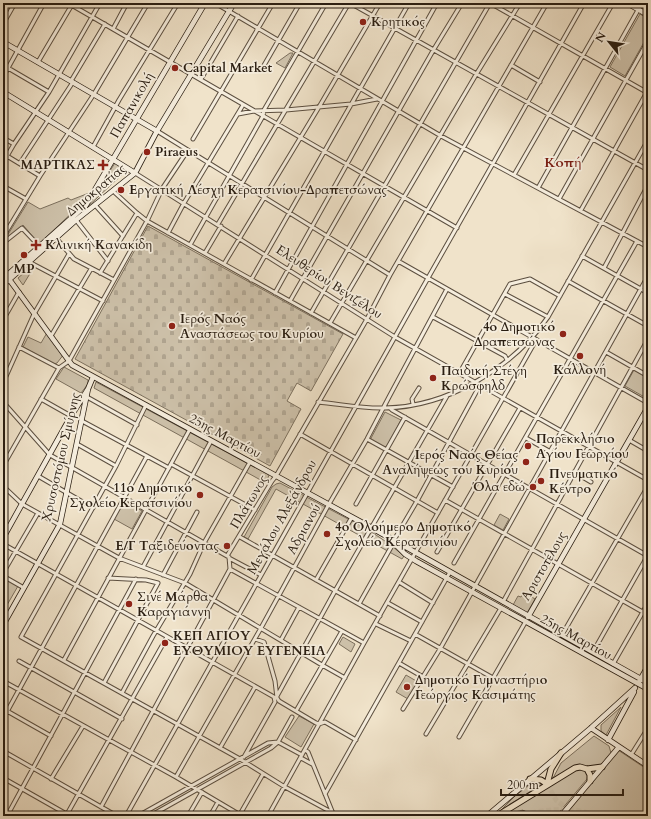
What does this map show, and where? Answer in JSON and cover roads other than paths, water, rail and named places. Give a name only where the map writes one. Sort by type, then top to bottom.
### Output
[{"type":"main road","points":[[547,784],[551,769],[561,753]]},
{"type":"main road","points":[[500,815],[574,768],[580,767],[587,770],[602,767]]},
{"type":"main road","points":[[587,770],[590,775],[590,781]]},
{"type":"main road","points":[[530,779],[543,781],[547,784]]},
{"type":"main road","points":[[516,816],[524,814]]},
{"type":"street","points":[[3,24],[15,3]]},
{"type":"street","points":[[3,77],[44,3]]},
{"type":"street","points":[[68,3],[457,228]]},
{"type":"street","points":[[3,164],[14,144],[49,92],[100,3]]},
{"type":"street","points":[[113,29],[127,3]]},
{"type":"street","points":[[3,237],[68,132],[94,94],[148,3]]},
{"type":"street","points":[[93,147],[115,106],[178,3]]},
{"type":"street","name":"Παπανικολή","points":[[113,160],[136,118],[205,3]]},
{"type":"street","points":[[215,3],[441,136],[648,247]]},
{"type":"street","name":"Δημοκρατίας","points":[[6,278],[29,262],[76,220],[135,173],[157,131],[234,3]]},
{"type":"street","points":[[193,139],[273,3]]},
{"type":"street","points":[[263,67],[300,3]]},
{"type":"street","points":[[190,245],[263,116],[264,110],[326,3]]},
{"type":"street","points":[[205,254],[242,184],[350,3],[648,170]]},
{"type":"street","points":[[224,264],[265,198],[300,137],[320,107],[380,3]]},
{"type":"street","points":[[251,280],[409,3]]},
{"type":"street","points":[[275,293],[437,3]]},
{"type":"street","points":[[290,301],[328,237],[434,49],[462,3]]},
{"type":"street","points":[[311,313],[490,3],[648,92],[581,210]]},
{"type":"street","points":[[330,324],[477,73],[520,3]]},
{"type":"street","name":"Πλάτωνος","points":[[228,557],[367,319],[390,275],[547,3]]},
{"type":"street","name":"Μεγάλου Αλεξάνδρου","points":[[126,816],[584,3]]},
{"type":"street","points":[[514,175],[613,3]]},
{"type":"street","points":[[628,3],[648,15]]},
{"type":"street","points":[[538,188],[642,3]]},
{"type":"street","points":[[38,62],[72,4]]},
{"type":"street","points":[[201,79],[238,16]]},
{"type":"street","points":[[20,163],[72,82],[105,24]]},
{"type":"street","points":[[3,42],[136,118],[390,275]]},
{"type":"street","points":[[559,199],[648,42]]},
{"type":"street","points":[[511,65],[540,82]]},
{"type":"street","points":[[8,68],[49,92]]},
{"type":"street","name":"Ελευθερίου Βενιζέλου","points":[[3,92],[207,217],[395,337],[648,480]]},
{"type":"street","points":[[237,114],[254,110],[286,110],[351,104],[377,99]]},
{"type":"street","points":[[168,233],[184,203],[243,105]]},
{"type":"street","points":[[3,138],[14,144]]},
{"type":"street","points":[[318,402],[384,408],[412,404],[447,396],[475,382],[507,360],[532,337],[548,317],[648,140]]},
{"type":"street","points":[[3,466],[59,368],[69,361],[147,221],[162,189],[188,150]]},
{"type":"street","points":[[7,156],[40,176]]},
{"type":"street","name":"Δημοκρατίας","points":[[3,285],[6,278],[83,209],[113,160]]},
{"type":"street","points":[[604,268],[648,185]]},
{"type":"street","points":[[3,186],[26,199]]},
{"type":"street","points":[[113,191],[147,221],[356,338]]},
{"type":"street","points":[[95,205],[123,236]]},
{"type":"street","points":[[100,273],[137,213]]},
{"type":"street","points":[[76,220],[108,261]]},
{"type":"street","points":[[3,243],[23,228],[40,247]]},
{"type":"street","points":[[56,238],[74,259],[114,280]]},
{"type":"street","points":[[454,563],[638,241]]},
{"type":"street","points":[[3,383],[34,314],[70,254]]},
{"type":"street","points":[[582,256],[648,293]]},
{"type":"street","points":[[398,261],[648,403]]},
{"type":"street","points":[[29,262],[103,301]]},
{"type":"street","points":[[51,336],[91,269]]},
{"type":"street","name":"25ης Μαρτίου","points":[[3,271],[6,278],[19,292],[72,365],[372,528],[376,532],[613,664],[638,683],[648,683]]},
{"type":"street","points":[[403,709],[440,649],[549,451],[648,276]]},
{"type":"street","points":[[459,374],[510,284],[530,279],[560,296]]},
{"type":"street","points":[[568,281],[648,326]]},
{"type":"street","name":"Αδριανού","points":[[176,777],[255,639],[329,504],[368,439],[388,397],[447,289]]},
{"type":"street","points":[[3,320],[19,292]]},
{"type":"street","points":[[505,294],[548,317]]},
{"type":"street","points":[[433,317],[505,356],[507,360]]},
{"type":"street","points":[[503,602],[648,339]]},
{"type":"street","points":[[268,816],[364,643],[536,340]]},
{"type":"street","points":[[19,347],[59,368]]},
{"type":"street","points":[[606,352],[648,376]]},
{"type":"street","name":"Χρυσοστόμου Σμύρνης","points":[[3,625],[60,524],[88,389],[93,377]]},
{"type":"street","points":[[359,604],[480,385]]},
{"type":"street","points":[[412,404],[412,400],[419,388]]},
{"type":"street","points":[[3,538],[71,416],[88,389]]},
{"type":"street","points":[[277,696],[321,619],[335,591],[447,396]]},
{"type":"street","points":[[87,397],[137,425]]},
{"type":"street","points":[[41,399],[71,416]]},
{"type":"street","points":[[3,402],[50,455],[261,575]]},
{"type":"street","points":[[146,405],[116,466],[21,636],[240,759],[333,815]]},
{"type":"street","name":"Αριστοτέλους","points":[[459,736],[648,407]]},
{"type":"street","points":[[390,408],[648,556],[592,652]]},
{"type":"street","points":[[437,552],[520,408]]},
{"type":"street","points":[[356,504],[404,417]]},
{"type":"street","points":[[82,421],[147,456],[192,475],[255,510]]},
{"type":"street","points":[[64,660],[190,429]]},
{"type":"street","points":[[300,434],[438,513]]},
{"type":"street","points":[[526,438],[549,451]]},
{"type":"street","points":[[368,439],[453,487]]},
{"type":"street","points":[[630,440],[648,451]]},
{"type":"street","points":[[142,567],[211,441]]},
{"type":"street","points":[[77,444],[116,466]]},
{"type":"street","points":[[3,719],[147,456]]},
{"type":"street","points":[[122,693],[156,631],[190,574],[204,543],[250,462]]},
{"type":"street","points":[[574,472],[591,482]]},
{"type":"street","points":[[38,476],[93,508]]},
{"type":"street","points":[[3,486],[22,504],[38,513],[119,558],[185,583],[345,678]]},
{"type":"street","points":[[562,635],[648,486]]},
{"type":"street","points":[[445,500],[648,615]]},
{"type":"street","points":[[163,575],[197,512]]},
{"type":"street","points":[[24,588],[3,575],[38,513]]},
{"type":"street","points":[[316,580],[352,517]]},
{"type":"street","points":[[240,537],[380,616]]},
{"type":"street","name":"25ης Μαρτίου","points":[[394,541],[405,554],[446,578],[648,689]]},
{"type":"street","points":[[3,544],[234,676],[274,697],[275,702],[244,757]]},
{"type":"street","points":[[101,807],[230,569],[228,557]]},
{"type":"street","points":[[230,569],[364,643]]},
{"type":"street","points":[[325,794],[450,572]]},
{"type":"street","points":[[104,683],[158,583],[136,579],[108,578]]},
{"type":"street","points":[[13,816],[8,815],[136,579]]},
{"type":"street","points":[[399,582],[433,603]]},
{"type":"street","points":[[388,603],[422,622]]},
{"type":"street","points":[[613,664],[648,603]]},
{"type":"street","points":[[281,640],[299,607]]},
{"type":"street","points":[[426,734],[501,608]]},
{"type":"street","points":[[376,624],[411,641]]},
{"type":"street","points":[[296,711],[342,631]]},
{"type":"street","points":[[415,634],[493,678]]},
{"type":"street","points":[[264,642],[272,635]]},
{"type":"street","points":[[3,778],[68,815],[78,794],[122,719],[167,637]]},
{"type":"street","points":[[255,639],[264,642]]},
{"type":"street","points":[[264,642],[279,701],[319,724],[325,722],[356,740]]},
{"type":"street","points":[[19,661],[122,719]]},
{"type":"street","points":[[399,663],[423,677]]},
{"type":"street","points":[[608,740],[648,666]]},
{"type":"street","points":[[3,681],[192,786],[240,815],[263,774]]},
{"type":"street","points":[[487,816],[591,728],[638,683]]},
{"type":"street","points":[[220,748],[255,687]]},
{"type":"street","points":[[7,711],[51,736]]},
{"type":"street","points":[[150,816],[271,748],[278,742],[292,718]]},
{"type":"street","points":[[51,779],[83,726]]},
{"type":"street","points":[[591,728],[648,766]]},
{"type":"street","points":[[631,755],[648,728]]},
{"type":"street","points":[[138,816],[268,743],[278,742],[312,764]]},
{"type":"street","points":[[561,816],[619,747]]},
{"type":"street","points":[[305,750],[308,752],[333,815]]},
{"type":"street","points":[[3,752],[117,816]]},
{"type":"street","points":[[188,816],[202,792]]},
{"type":"street","points":[[321,807],[327,799]]},
{"type":"street","points":[[210,816],[218,802]]},
{"type":"tunnel","points":[[547,784],[556,800],[568,809]]},
{"type":"tunnel","points":[[524,814],[569,809],[578,810],[595,816]]},
{"type":"place","name":"Κρητικός","points":[[363,22]]},
{"type":"place","name":"Capital Market","points":[[175,68]]},
{"type":"place","name":"Piraeus","points":[[147,152]]},
{"type":"place","name":"ΜΑΡΤΙΚΑΣ","points":[[103,165]]},
{"type":"place","name":"Εργατική Λέσχη Κερατσινίου-Δραπετσώνας","points":[[121,190]]},
{"type":"place","name":"Κλινική Κανακίδη","points":[[36,245]]},
{"type":"place","name":"MP","points":[[24,255]]},
{"type":"place","name":"Ιερός Ναός Αναστάσεως του Κυρίου","points":[[172,326]]},
{"type":"place","name":"4ο Δημοτικό Δραπετσώνας","points":[[563,334]]},
{"type":"place","name":"Καλλονή","points":[[580,356]]},
{"type":"place","name":"Παιδική Στέγη Κρώσφηλδ","points":[[433,378]]},
{"type":"place","name":"Παρεκκλήσιο Αγίου Γεωργίου","points":[[528,446]]},
{"type":"place","name":"Ιερός Ναός Θείας Αναλήψεως του Κυρίου","points":[[526,462]]},
{"type":"place","name":"Πνευματικό Κέντρο","points":[[541,481]]},
{"type":"place","name":"Όλα εδώ","points":[[533,487]]},
{"type":"place","name":"11o Δημοτικό Σχολείο Κερατσινίου","points":[[200,495]]},
{"type":"place","name":"4o Ολοήμερο Δημοτικό Σχολείο Κερατσινίου","points":[[327,534]]},
{"type":"place","name":"Ε/Γ Ταξιδεύοντας","points":[[227,546]]},
{"type":"place","name":"Σινέ Μάρθα Καραγιάννη","points":[[129,604]]},
{"type":"place","name":"ΚΕΠ ΑΓΙΟΥ ΕΥΘΥΜΙΟΥ ΕΥΓΕΝΕΙΑ","points":[[165,643]]},
{"type":"place","name":"Δημοτικό Γυμναστήριο Γεώργιος Κασιμάτης","points":[[407,687]]},
{"type":"district","name":"Κοπή","points":[[563,162]]}]
